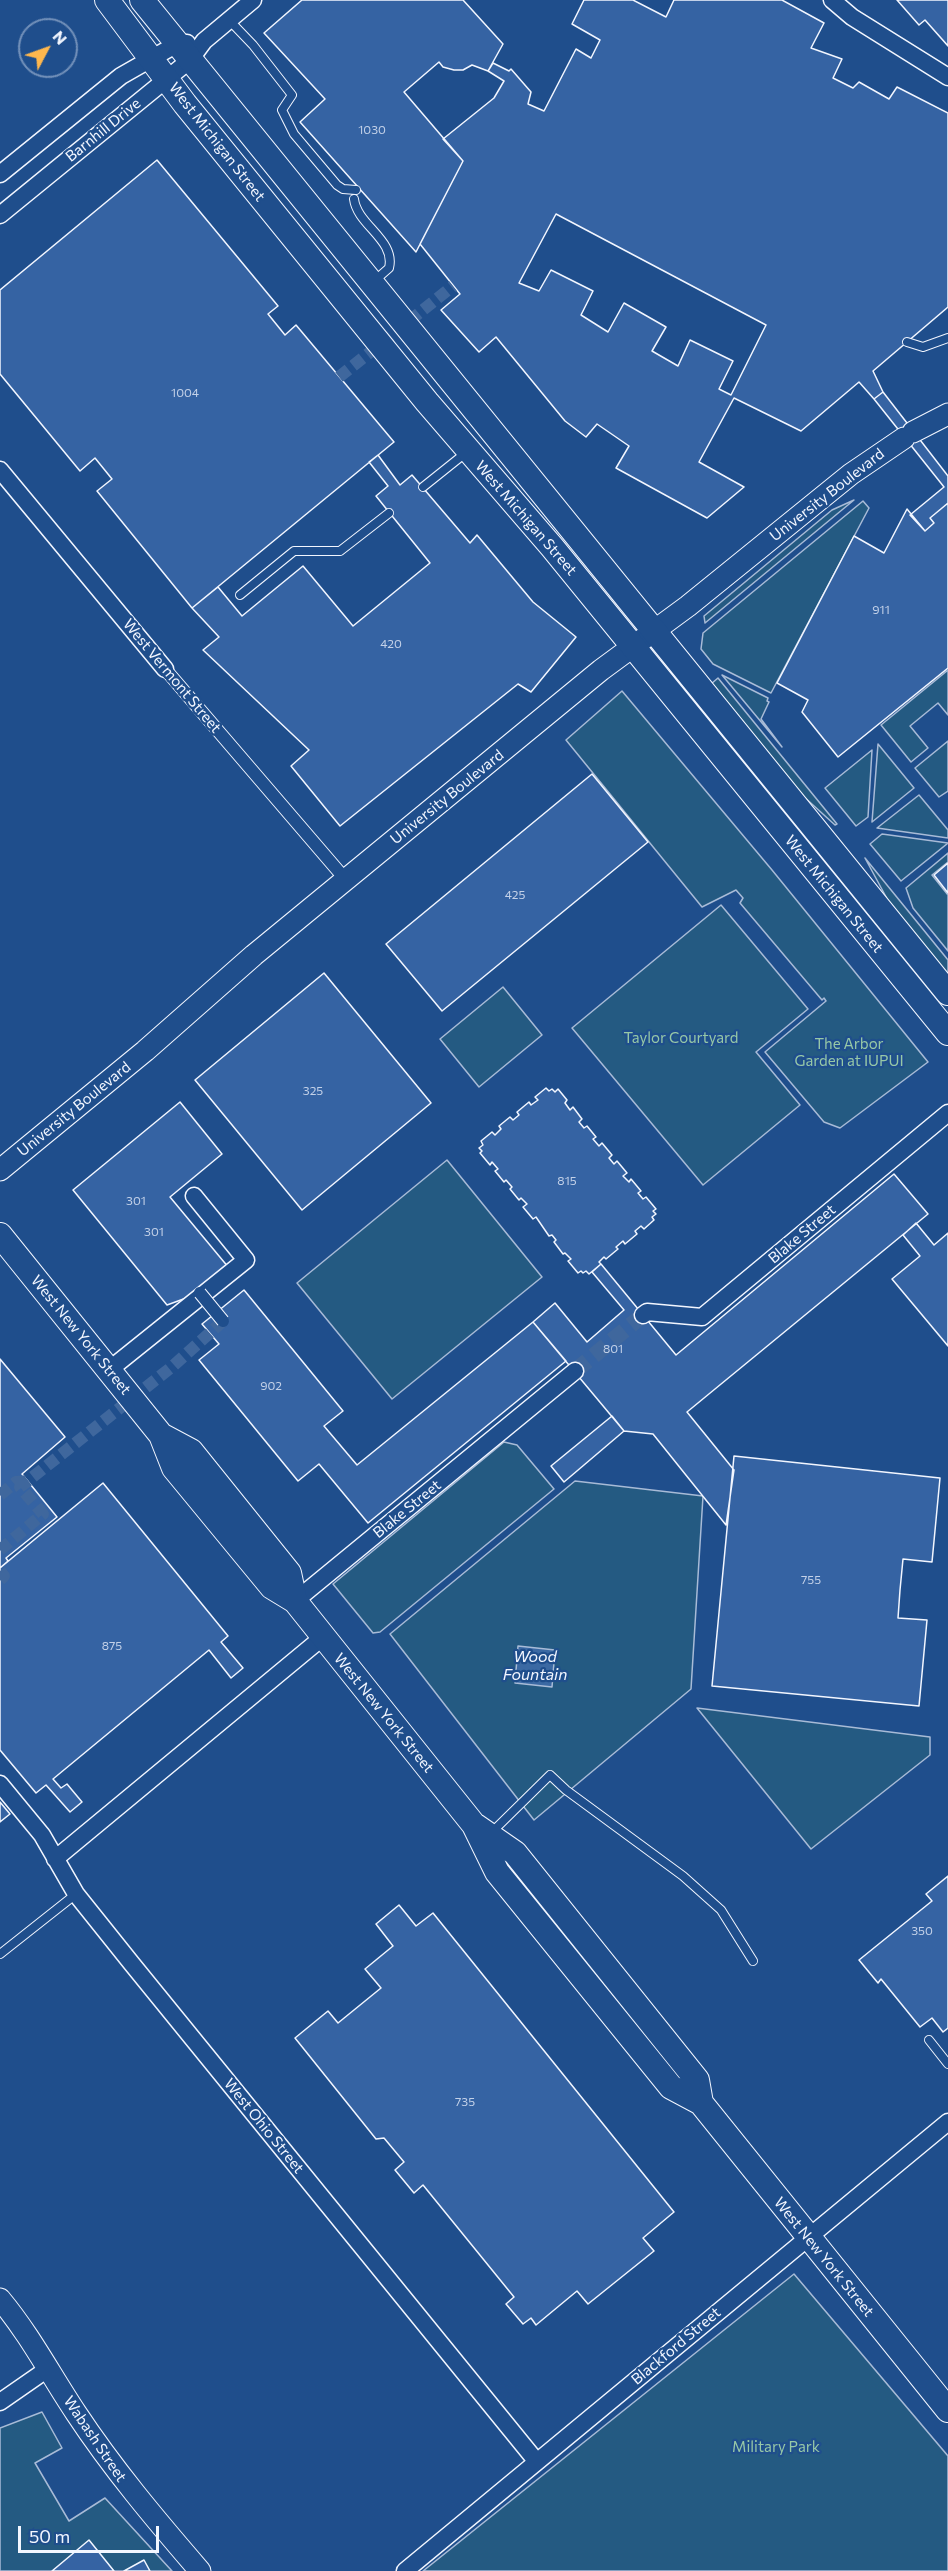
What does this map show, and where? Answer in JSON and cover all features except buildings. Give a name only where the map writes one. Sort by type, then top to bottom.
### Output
[{"type":"main road","name":"West Michigan Street","points":[[107,0],[208,132],[469,451],[552,548],[948,1033]]},
{"type":"main road","name":"West Michigan Street","points":[[142,0],[190,48],[372,283],[948,993]]},
{"type":"main road","name":"West New York Street","points":[[0,1235],[161,1435],[174,1468],[272,1587],[295,1601],[481,1830],[497,1872],[671,2087],[701,2103],[948,2410]]},
{"type":"street","name":"Barnhill Drive","points":[[0,215],[166,78],[190,48],[253,0]]},
{"type":"street","points":[[832,0],[852,17],[948,77]]},
{"type":"street","name":"Barnhill Drive","points":[[0,174],[121,76],[152,58],[190,48]]},
{"type":"street","name":"University Boulevard","points":[[0,1170],[601,670],[655,631],[851,474],[909,435],[948,414]]},
{"type":"street","name":"West Vermont Street","points":[[0,470],[165,669],[346,880]]},
{"type":"street","name":"Blake Street","points":[[643,1315],[647,1312],[702,1317],[948,1113]]},
{"type":"street","points":[[109,1370],[246,1260],[194,1196]]},
{"type":"street","points":[[201,1293],[224,1322]]},
{"type":"street","name":"Blake Street","points":[[295,1601],[575,1371]]},
{"type":"street","points":[[55,1859],[323,1637]]},
{"type":"street","name":"West Ohio Street","points":[[0,1784],[42,1835],[76,1894],[537,2462]]},
{"type":"street","name":"Blackford Street","points":[[405,2571],[948,2122]]},
{"type":"street","name":"Wabash Street","points":[[0,2299],[22,2325],[76,2414],[130,2490],[200,2571]]},
{"type":"street","points":[[0,2402],[49,2368]]},
{"type":"lane","points":[[229,20],[253,45],[292,95],[282,110],[294,134],[337,185],[355,194],[355,208],[386,248],[390,258],[389,268],[372,283]]},
{"type":"lane","points":[[907,342],[923,347],[948,338]]},
{"type":"lane","points":[[423,487],[469,451]]},
{"type":"lane","points":[[240,595],[294,551],[340,551],[389,513]]},
{"type":"lane","points":[[481,1830],[550,1775],[566,1790],[683,1876],[722,1910],[753,1961]]},
{"type":"lane","points":[[0,1954],[76,1894]]},
{"type":"lane","points":[[929,2040],[948,2064]]},
{"type":"green space","points":[[854,500],[705,623],[704,616],[832,510]]},
{"type":"green space","points":[[863,501],[869,508],[771,693],[713,664],[701,649],[703,633]]},
{"type":"green space","points":[[948,670],[948,715],[938,703],[910,726],[928,748],[911,762],[881,725]]},
{"type":"green space","points":[[722,675],[768,698],[769,702],[761,719],[782,747]]},
{"type":"green space","points":[[718,678],[837,824],[835,825],[802,795],[711,684]]},
{"type":"green space","name":"The Arbor Garden at IUPUI","points":[[622,691],[772,870],[928,1062],[840,1128],[824,1122],[765,1052],[826,1001],[824,998],[822,1000],[740,903],[743,898],[736,890],[702,907],[566,740]]},
{"type":"green space","points":[[948,741],[948,791],[939,797],[915,768]]},
{"type":"green space","points":[[878,744],[914,788],[872,822]]},
{"type":"green space","points":[[872,750],[868,817],[856,826],[825,788]]},
{"type":"green space","points":[[919,795],[948,830],[948,838],[877,828]]},
{"type":"green space","points":[[882,834],[948,843],[901,881],[870,844]]},
{"type":"green space","points":[[948,853],[948,862],[932,875],[948,895],[948,951],[913,908],[906,888]]},
{"type":"green space","points":[[865,858],[948,960],[948,976],[891,906]]},
{"type":"green space","name":"Taylor Courtyard","points":[[721,905],[808,1009],[756,1052],[800,1105],[703,1185],[572,1028]]},
{"type":"green space","points":[[503,987],[542,1035],[479,1087],[440,1039]]},
{"type":"green space","points":[[447,1160],[542,1277],[392,1399],[297,1283]]},
{"type":"green space","points":[[504,1442],[517,1445],[554,1489],[380,1632],[373,1633],[333,1584]]},
{"type":"green space","points":[[575,1481],[703,1496],[691,1689],[534,1820],[390,1634]]},
{"type":"green space","points":[[697,1708],[930,1737],[930,1755],[811,1849]]},
{"type":"green space","name":"Military Park","points":[[794,2274],[948,2456],[948,2571],[423,2571]]},
{"type":"green space","points":[[42,2412],[62,2448],[35,2463],[69,2521],[105,2498],[172,2571],[0,2571],[0,2428]]},
{"type":"water","name":"Wood Fountain","points":[[518,1646],[555,1650],[552,1687],[515,1683]]},
{"type":"tunnel","points":[[339,377],[453,286]]},
{"type":"tunnel","points":[[575,1371],[643,1315]]},
{"type":"tunnel","points":[[0,1550],[43,1514],[20,1487],[173,1366],[223,1321]]},
{"type":"tunnel","points":[[0,1495],[16,1482],[27,1481]]},
{"type":"tunnel","points":[[0,1571],[4,1576],[0,1580]]}]
